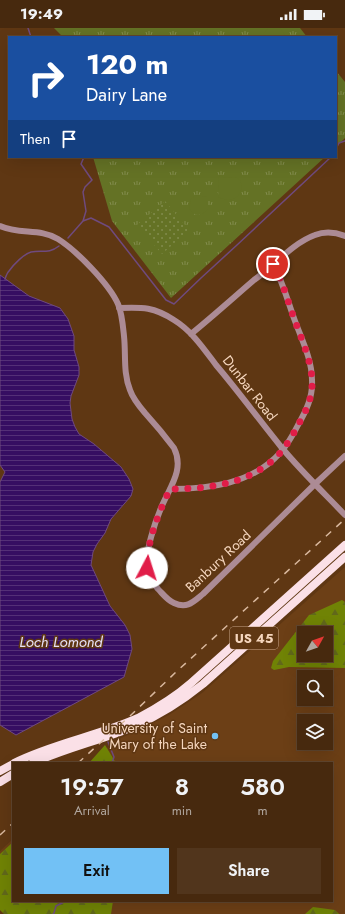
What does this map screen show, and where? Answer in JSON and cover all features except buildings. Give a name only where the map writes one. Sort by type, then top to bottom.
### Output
[{"type":"main road","name":"US 45","points":[[16,762],[41,751],[128,722],[165,702],[191,682],[345,545]]},
{"type":"main road","name":"US 45","points":[[36,762],[134,727],[180,702],[203,684],[345,557]]},
{"type":"main road","name":"US 45","points":[[0,771],[12,764]]},
{"type":"main road","points":[[0,782],[12,775]]},
{"type":"street","name":"Banbury Road","points":[[0,226],[16,230],[39,232],[57,238],[76,253],[98,276],[118,304],[125,337],[126,381],[130,392],[136,402],[170,442],[176,453],[178,468],[161,508],[147,558],[147,568],[152,580],[155,586],[167,599],[179,606],[190,604],[211,587],[345,456]]},
{"type":"street","points":[[191,334],[304,239],[326,232],[333,232],[345,236]]},
{"type":"street","points":[[170,489],[218,486],[256,472],[279,454],[293,435],[306,411],[312,394],[312,379],[309,362],[280,278],[273,264]]},
{"type":"street","name":"Dunbar Road","points":[[119,308],[149,308],[157,310],[176,321],[191,334],[304,474],[345,515]]},
{"type":"shaded area","name":"University of Saint Mary of the Lake","points":[[345,567],[345,914],[4,914],[0,910],[0,851],[12,840],[12,902],[333,902],[333,762],[94,762],[114,741],[169,715],[202,693]]},
{"type":"green space","points":[[54,28],[300,28],[306,36],[62,36]]},
{"type":"green space","points":[[268,28],[280,28],[285,35],[288,36],[264,36]]},
{"type":"green space","points":[[337,72],[345,82],[345,138],[337,146]]},
{"type":"green space","points":[[93,158],[324,158],[171,298],[112,221]]},
{"type":"green space","points":[[221,175],[224,178],[237,178],[240,180],[241,188],[238,196],[233,199],[218,197],[218,177]]},
{"type":"green space","points":[[196,195],[208,197],[208,209],[200,215],[193,213],[189,208],[191,199]]},
{"type":"green space","points":[[165,201],[189,230],[162,254],[137,225]]},
{"type":"green space","points":[[342,600],[345,602],[345,668],[289,667],[274,670],[271,668],[273,661],[297,630],[297,662],[333,662],[333,626],[300,626],[309,615]]},
{"type":"green space","points":[[105,745],[115,762],[90,762]]},
{"type":"green space","points":[[12,843],[12,902],[113,902],[111,914],[4,914],[0,910],[0,854]]},
{"type":"green space","points":[[313,907],[335,910],[339,914],[305,914]]},
{"type":"water","name":"Loch Lomond","points":[[0,275],[29,296],[60,308],[68,319],[74,336],[74,350],[79,367],[79,375],[70,403],[72,419],[75,427],[79,434],[94,444],[121,467],[129,479],[133,489],[131,496],[111,519],[105,533],[97,544],[93,552],[91,565],[110,606],[125,625],[130,635],[132,649],[124,677],[16,735],[0,725],[0,482],[5,472],[0,465]]},
{"type":"waterway","points":[[28,28],[31,36]]},
{"type":"waterway","points":[[337,147],[339,143],[345,141]]},
{"type":"waterway","points":[[68,238],[83,221],[86,211],[83,192],[85,187],[92,180],[81,164],[84,158]]},
{"type":"waterway","points":[[83,221],[91,218],[109,227],[166,300],[174,304],[330,158]]},
{"type":"waterway","points":[[5,279],[11,268],[25,255],[31,252],[52,250],[59,246]]},
{"type":"waterway","points":[[108,742],[114,757],[112,762]]},
{"type":"waterway","points":[[53,914],[56,906],[64,902]]},
{"type":"railway","points":[[79,762],[345,519]]},
{"type":"railway","points":[[0,835],[12,824]]},
{"type":"place","name":"University of Saint Mary of the Lake","points":[[215,736]]},
{"type":"route","points":[[147,568],[149,547],[161,508],[170,489],[218,486],[256,472],[279,454],[293,435],[306,411],[312,394],[312,379],[309,362],[280,278],[273,264]]}]
